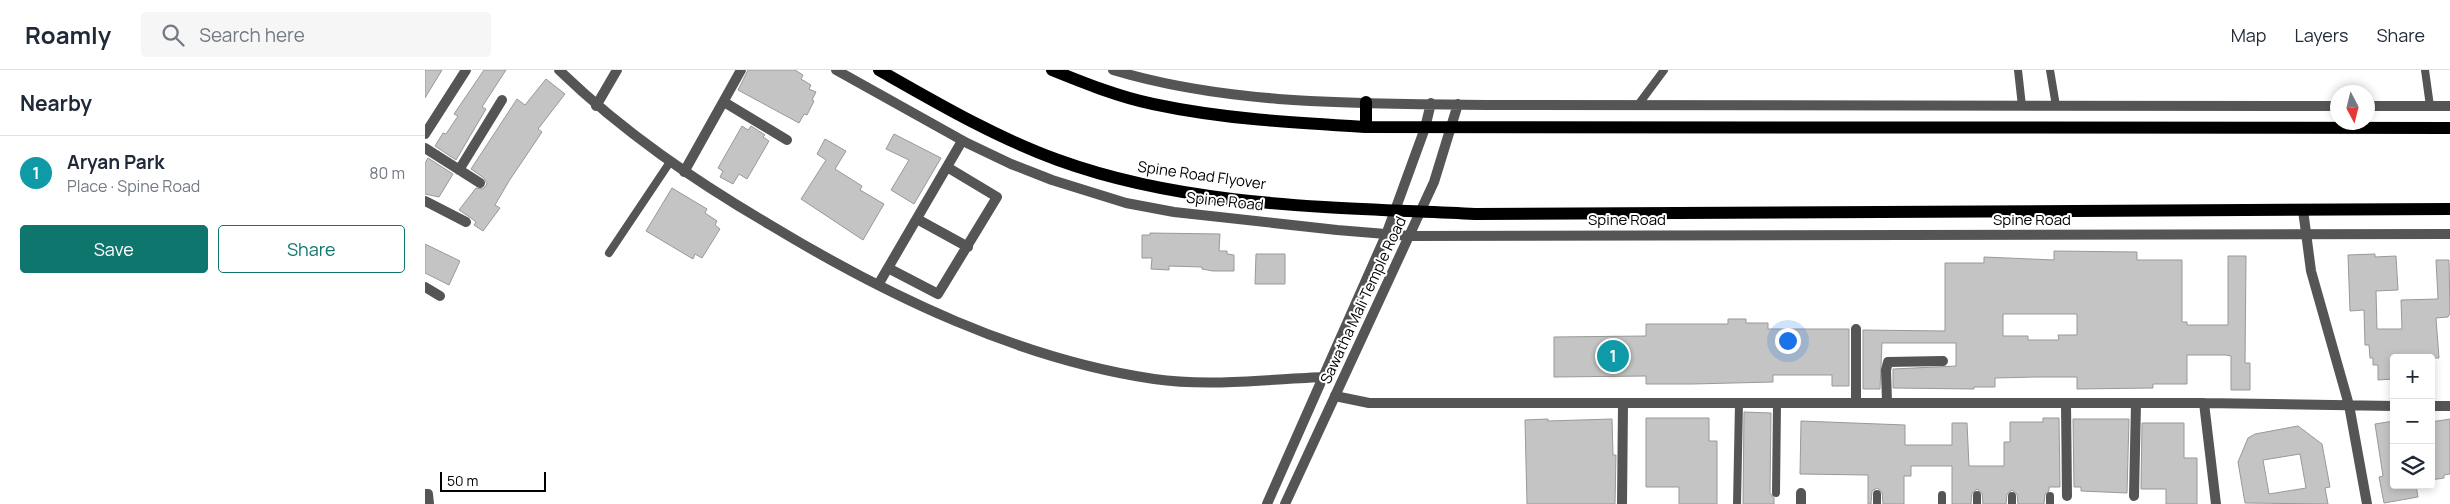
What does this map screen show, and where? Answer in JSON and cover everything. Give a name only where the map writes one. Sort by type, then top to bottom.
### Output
[{"type":"main road","name":"Spine Road Flyover","points":[[879,70],[977,125],[1059,160],[1141,184],[1177,191],[1255,200],[1339,208],[1395,210]]},
{"type":"main road","points":[[1052,70],[1086,84],[1152,104],[1219,115],[1366,127],[2450,128]]},
{"type":"main road","points":[[1366,102],[1366,127]]},
{"type":"main road","name":"Spine Road","points":[[1395,210],[1475,214],[2450,209]]},
{"type":"street","points":[[425,134],[466,70]]},
{"type":"street","points":[[559,70],[596,106],[670,162],[718,194],[837,266],[1001,338],[1111,372],[1157,380],[1208,382],[1325,377]]},
{"type":"street","points":[[596,106],[617,70]]},
{"type":"street","points":[[684,172],[741,70]]},
{"type":"street","name":"Spine Road","points":[[837,70],[963,141],[1052,180],[1126,203],[1174,212],[1386,235],[2450,234]]},
{"type":"street","points":[[1113,70],[1158,84],[1221,92],[1287,99],[1366,102],[1638,105],[2330,106]]},
{"type":"street","points":[[459,170],[502,100]]},
{"type":"street","points":[[724,102],[787,140]]},
{"type":"street","name":"Sawatha Mali Temple Road","points":[[1267,504],[1325,377],[1386,235],[1425,128],[1431,103]]},
{"type":"street","name":"Sawatha Mali Temple Road","points":[[1285,504],[1434,182],[1457,104]]},
{"type":"street","points":[[2375,106],[2450,106]]},
{"type":"street","points":[[878,285],[963,141]]},
{"type":"street","points":[[425,148],[480,183]]},
{"type":"street","points":[[889,268],[938,294],[997,197],[947,167]]},
{"type":"street","points":[[425,201],[466,222]]},
{"type":"street","points":[[2303,210],[2311,272],[2349,405],[2367,504]]},
{"type":"street","points":[[917,219],[968,247]]},
{"type":"street","points":[[425,287],[440,296]]},
{"type":"street","points":[[1856,328],[1856,403]]},
{"type":"street","points":[[1887,403],[1886,370],[1888,362],[1943,361]]},
{"type":"street","points":[[1335,396],[1369,403],[2204,403],[2390,406]]},
{"type":"street","points":[[2066,403],[2067,496]]},
{"type":"street","points":[[2134,496],[2136,403]]},
{"type":"street","points":[[2204,403],[2216,504]]},
{"type":"street","points":[[1622,504],[1623,404]]},
{"type":"street","points":[[2435,406],[2450,406]]},
{"type":"street","points":[[425,494],[428,494],[429,504]]},
{"type":"lane","points":[[1638,105],[1664,70]]},
{"type":"lane","points":[[2018,70],[2022,106]]},
{"type":"lane","points":[[2050,70],[2056,106]]},
{"type":"lane","points":[[2425,70],[2430,106]]},
{"type":"lane","points":[[609,252],[670,162]]},
{"type":"lane","points":[[1737,504],[1739,403]]},
{"type":"lane","points":[[1776,493],[1777,403]]},
{"type":"lane","points":[[1877,494],[1877,504]]},
{"type":"lane","points":[[1942,495],[1942,504]]},
{"type":"lane","points":[[1977,495],[1977,504]]},
{"type":"building","points":[[425,70],[442,70],[425,98]]},
{"type":"building","points":[[484,70],[506,70],[482,107],[486,109],[456,160],[435,146],[443,133],[446,134],[458,116],[454,114]]},
{"type":"building","points":[[748,70],[795,70],[803,75],[801,79],[811,85],[809,89],[816,92],[807,115],[804,114],[799,123],[738,90]]},
{"type":"building","points":[[546,79],[565,94],[538,129],[542,132],[509,181],[495,205],[500,208],[483,231],[474,225],[476,222],[459,210],[476,188],[483,189],[487,184],[484,178],[471,169],[517,99],[525,105]]},
{"type":"building","points":[[742,126],[748,130],[751,126],[765,135],[763,137],[769,141],[747,179],[739,174],[733,184],[720,177],[723,171],[718,168]]},
{"type":"building","points":[[894,134],[941,158],[914,204],[891,190],[909,160],[886,149]]},
{"type":"building","points":[[825,139],[846,151],[835,169],[862,186],[860,190],[884,204],[863,240],[801,199],[826,160],[817,154]]},
{"type":"building","points":[[428,158],[453,174],[439,197],[425,194],[425,163]]},
{"type":"building","points":[[672,188],[707,209],[705,213],[717,221],[715,225],[720,229],[702,258],[695,254],[693,259],[646,231]]},
{"type":"building","points":[[1150,233],[1220,234],[1219,251],[1227,251],[1227,254],[1234,255],[1234,271],[1213,271],[1202,269],[1202,267],[1169,266],[1169,270],[1151,269],[1152,258],[1142,258],[1142,235],[1150,235]]},
{"type":"building","points":[[425,244],[460,261],[449,285],[425,273]]},
{"type":"building","points":[[2054,251],[2137,252],[2137,260],[2182,260],[2182,322],[2187,322],[2187,325],[2228,325],[2228,256],[2246,256],[2245,363],[2250,363],[2250,390],[2231,390],[2231,356],[2226,355],[2187,355],[2187,384],[2153,384],[2153,388],[2077,389],[2077,377],[2037,377],[1995,378],[1995,387],[1974,387],[1974,389],[1893,388],[1893,369],[1956,366],[1956,343],[1882,343],[1880,389],[1863,389],[1863,330],[1945,331],[1945,263],[1984,263],[1984,257],[2054,260]],"holes":[[[2003,314],[2077,314],[2077,335],[2058,335],[2059,340],[2028,340],[2028,336],[2003,336]]]},
{"type":"building","points":[[1256,254],[1285,254],[1285,284],[1255,284]]},
{"type":"building","points":[[2375,254],[2375,257],[2396,256],[2398,290],[2376,291],[2377,329],[2402,329],[2401,300],[2438,299],[2436,260],[2449,260],[2450,313],[2448,317],[2436,318],[2439,358],[2435,358],[2435,354],[2390,354],[2390,379],[2378,380],[2378,365],[2373,365],[2373,358],[2370,358],[2369,345],[2365,345],[2364,310],[2350,311],[2348,255]]},
{"type":"building","points":[[1728,319],[1746,319],[1746,323],[1768,323],[1768,329],[1849,329],[1849,386],[1832,386],[1832,375],[1773,375],[1773,382],[1692,384],[1646,384],[1646,376],[1554,377],[1554,337],[1646,336],[1646,324],[1728,324]]},
{"type":"building","points":[[1744,412],[1771,413],[1770,493],[1774,498],[1774,504],[1743,504]]},
{"type":"building","points":[[1646,418],[1709,418],[1709,441],[1717,441],[1717,504],[1679,504],[1679,487],[1646,487]]},
{"type":"building","points":[[2043,418],[2059,418],[2060,487],[2049,487],[2049,491],[2045,494],[2044,504],[2018,504],[2017,494],[2012,490],[2007,494],[2006,504],[1983,504],[1982,493],[1977,489],[1972,493],[1971,504],[1952,504],[1952,466],[1911,466],[1911,476],[1904,476],[1904,504],[1883,504],[1882,492],[1877,488],[1872,491],[1871,504],[1868,504],[1868,475],[1800,474],[1801,421],[1905,425],[1905,445],[1952,445],[1952,423],[1967,423],[1969,466],[2004,466],[2004,442],[2010,442],[2010,422],[2043,422]]},
{"type":"building","points":[[1548,419],[1548,421],[1612,419],[1613,455],[1616,455],[1615,504],[1527,504],[1525,420]]},
{"type":"building","points":[[2073,419],[2129,419],[2127,493],[2081,491],[2081,487],[2074,487]]},
{"type":"building","points":[[2450,419],[2450,474],[2444,475],[2444,478],[2435,479],[2435,444],[2435,421]]},
{"type":"building","points":[[2390,422],[2390,489],[2417,489],[2418,497],[2384,503],[2379,477],[2383,476],[2375,424]]},
{"type":"building","points":[[2142,423],[2184,423],[2184,458],[2197,458],[2197,504],[2166,504],[2166,489],[2141,489]]},
{"type":"building","points":[[2298,426],[2322,444],[2330,487],[2325,488],[2328,504],[2245,503],[2238,462],[2248,438],[2255,434]],"holes":[[[2300,454],[2306,488],[2269,494],[2263,460]]]},
{"type":"place","name":"Aryan Park","points":[[1613,356]]}]
